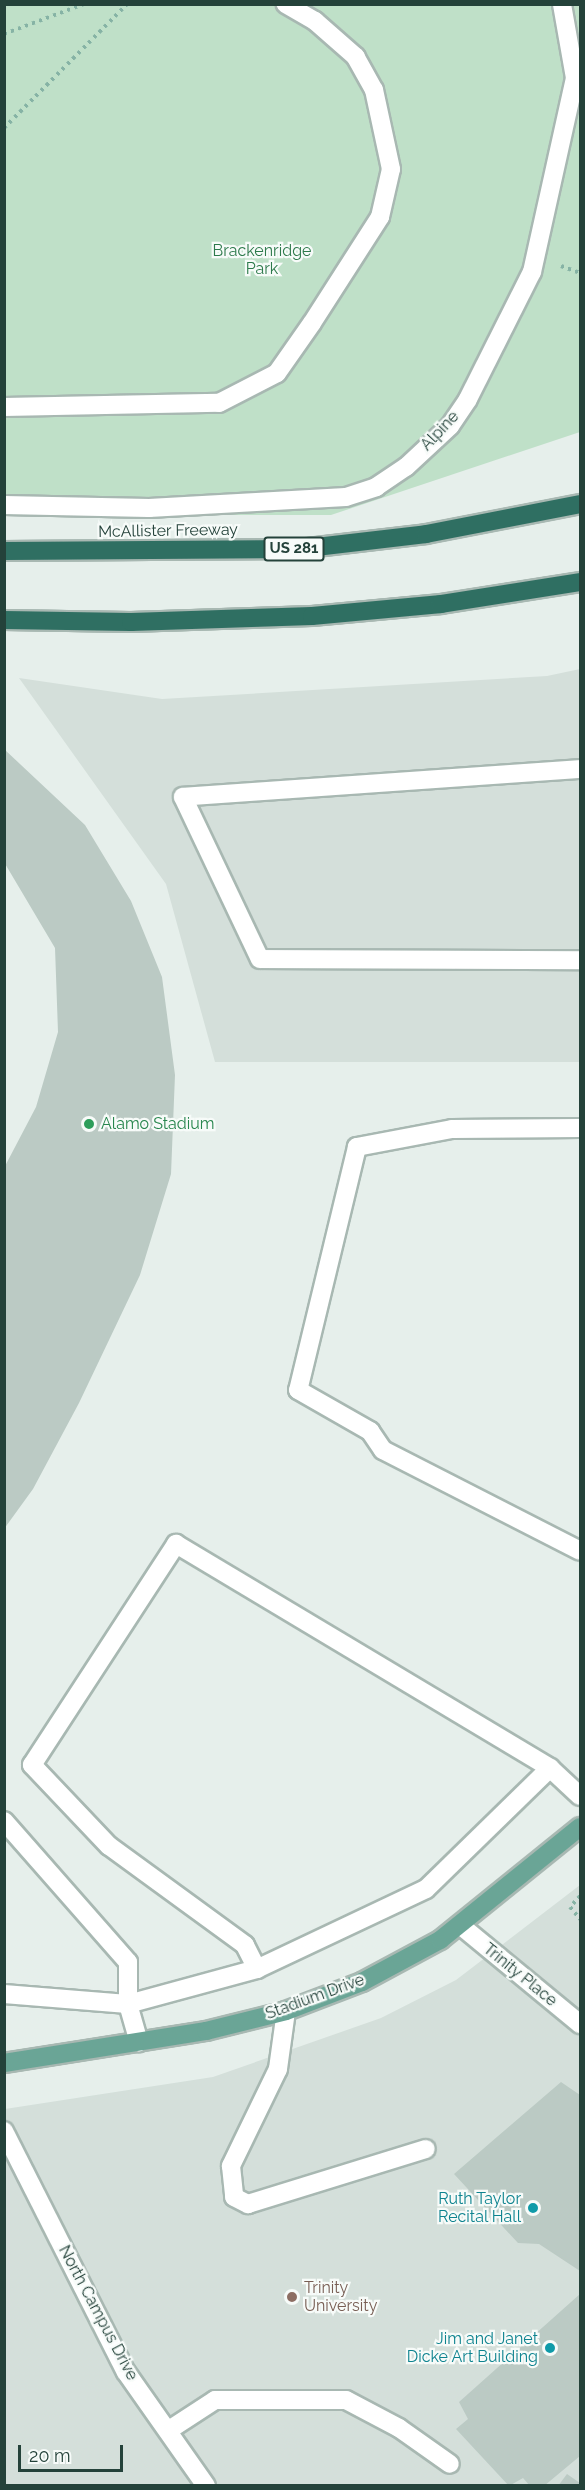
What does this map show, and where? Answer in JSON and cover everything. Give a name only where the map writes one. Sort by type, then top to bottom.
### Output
[{"type":"highway","name":"McAllister Freeway","points":[[4,551],[299,549],[426,534],[580,504]]},
{"type":"highway","points":[[4,620],[131,622],[312,616],[441,604],[580,582]]},
{"type":"main road","name":"Stadium Drive","points":[[4,2063],[139,2042],[286,2011],[362,1982],[460,1925],[580,1827]]},
{"type":"street","points":[[4,407],[219,403],[277,373],[312,323],[380,217],[392,169],[374,90],[356,57],[315,21],[286,4]]},
{"type":"street","name":"Alpine","points":[[4,505],[149,508],[346,497],[376,487],[406,466],[450,426],[468,399],[532,272],[546,224],[575,78],[562,4]]},
{"type":"street","points":[[580,769],[183,796],[260,959],[580,960]]},
{"type":"street","points":[[580,1128],[452,1129],[357,1147],[298,1390],[370,1431],[383,1450],[580,1551]]},
{"type":"street","points":[[257,1969],[245,1945],[109,1846],[32,1765],[176,1544],[550,1768],[580,1796]]},
{"type":"street","points":[[4,1994],[128,2004],[257,1969],[426,1889],[550,1768]]},
{"type":"street","points":[[4,1821],[128,1962],[128,2004],[139,2042]]},
{"type":"street","name":"Trinity Place","points":[[460,1925],[580,2024]]},
{"type":"street","points":[[286,2011],[278,2069],[231,2166],[234,2196],[248,2204],[426,2149]]},
{"type":"street","name":"North Campus Drive","points":[[4,2131],[126,2372],[169,2430],[206,2486]]},
{"type":"street","points":[[169,2430],[215,2400],[346,2400],[399,2428],[450,2464]]},
{"type":"path","points":[[4,34],[84,4]]},
{"type":"path","points":[[4,129],[127,4]]},
{"type":"path","points":[[580,1896],[570,1907],[580,1919]]},
{"type":"shaded area","points":[[580,669],[580,1062],[215,1062],[166,884],[19,678],[162,699],[547,676]]},
{"type":"shaded area","name":"Trinity University","points":[[580,1885],[580,2485],[5,2486],[5,2109],[213,2077],[381,2018],[456,1980]]},
{"type":"green space","name":"Brackenridge Park","points":[[4,5],[580,5],[580,432],[331,515],[5,515]]},
{"type":"building","name":"Alamo Stadium","points":[[4,749],[85,825],[131,901],[162,977],[175,1075],[171,1174],[140,1275],[79,1403],[33,1489],[4,1529],[4,1168],[36,1107],[58,1032],[55,948],[4,862]]},
{"type":"building","name":"Ruth Taylor Recital Hall","points":[[561,2082],[580,2095],[580,2271],[539,2244],[518,2243],[454,2174]]},
{"type":"building","name":"Jim and Janet Dicke Art Building","points":[[580,2294],[580,2456],[544,2486],[530,2486],[523,2478],[509,2486],[456,2429],[468,2419],[459,2402]]},
{"type":"building","points":[[567,2474],[580,2483],[580,2486],[558,2486]]},
{"type":"place","name":"Alamo Stadium","points":[[89,1124]]},
{"type":"place","name":"Ruth Taylor Recital Hall","points":[[533,2208]]},
{"type":"place","name":"Trinity University","points":[[292,2297]]},
{"type":"place","name":"Jim and Janet Dicke Art Building","points":[[550,2348]]}]
